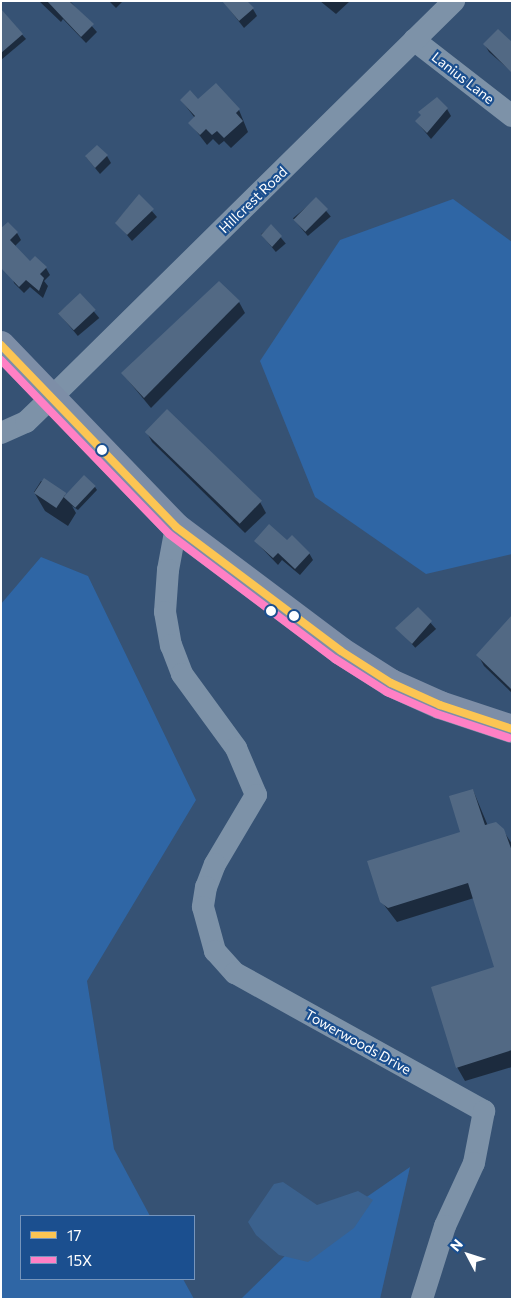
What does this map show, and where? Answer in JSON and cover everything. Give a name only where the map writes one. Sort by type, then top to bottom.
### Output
[{"type":"main road","points":[[1,345],[176,527],[341,651],[391,682],[440,705],[512,730]]},
{"type":"street","name":"Hillcrest Road","points":[[1,433],[26,422],[454,1]]},
{"type":"street","name":"Lanius Lane","points":[[414,40],[512,116]]},
{"type":"street","name":"Towerwoods Drive","points":[[176,527],[168,570],[165,612],[171,645],[182,674],[236,748],[256,795],[215,864],[206,887],[203,906],[215,951],[235,973],[484,1111],[474,1163],[445,1226],[422,1299]]},
{"type":"shaded area","points":[[453,199],[512,242],[512,554],[426,574],[315,497],[260,361],[340,240]]},
{"type":"shaded area","points":[[41,557],[88,576],[196,800],[87,981],[114,1149],[149,1215],[20,1215],[20,1280],[184,1280],[194,1299],[1,1299],[1,604]]},
{"type":"shaded area","points":[[410,1167],[380,1299],[241,1299],[293,1248]]},
{"type":"shaded area","points":[[283,1182],[317,1205],[358,1191],[373,1200],[354,1228],[308,1262],[279,1255],[256,1235],[248,1222],[274,1184]]},
{"type":"building","points":[[47,1],[69,1],[94,24],[81,37]]},
{"type":"building","points":[[222,1],[247,1],[254,8],[239,21]]},
{"type":"building","points":[[1,9],[23,34],[1,53]]},
{"type":"building","points":[[498,29],[512,42],[512,73],[483,44]]},
{"type":"building","points":[[216,83],[240,109],[236,113],[243,121],[224,138],[217,131],[212,135],[206,129],[200,135],[188,123],[195,116],[180,100],[190,90],[198,99]]},
{"type":"building","points":[[437,97],[448,108],[427,133],[415,121],[421,115],[418,112]]},
{"type":"building","points":[[97,145],[108,155],[95,168],[85,156]]},
{"type":"building","points":[[139,194],[154,209],[127,235],[115,223]]},
{"type":"building","points":[[316,197],[328,209],[305,232],[293,220]]},
{"type":"building","points":[[8,222],[18,232],[10,240],[30,261],[35,256],[47,267],[40,274],[44,278],[39,291],[26,280],[19,287],[1,268],[1,228]]},
{"type":"building","points":[[271,224],[282,236],[272,247],[261,235]]},
{"type":"building","points":[[219,281],[240,301],[144,398],[121,373]]},
{"type":"building","points":[[80,293],[96,310],[74,330],[58,313]]},
{"type":"building","points":[[167,409],[262,501],[240,524],[145,432]]},
{"type":"building","points":[[84,475],[96,486],[75,508],[64,497]]},
{"type":"building","points":[[44,478],[66,493],[56,508],[34,493]]},
{"type":"building","points":[[269,524],[287,540],[292,535],[310,553],[295,569],[278,553],[273,558],[254,541]]},
{"type":"building","points":[[418,607],[432,621],[412,644],[395,628]]},
{"type":"building","points":[[512,615],[512,690],[476,655]]},
{"type":"building","points":[[473,789],[485,825],[496,822],[504,829],[512,851],[512,1050],[456,1068],[431,987],[494,967],[468,883],[388,908],[380,902],[367,861],[460,832],[449,796]]},
{"type":"transit line","name":"17","points":[[1,345],[176,527],[341,651],[391,683],[440,705],[512,729]]},
{"type":"transit line","name":"15X","points":[[1,360],[169,534],[335,659],[387,692],[437,714],[509,738]]}]
